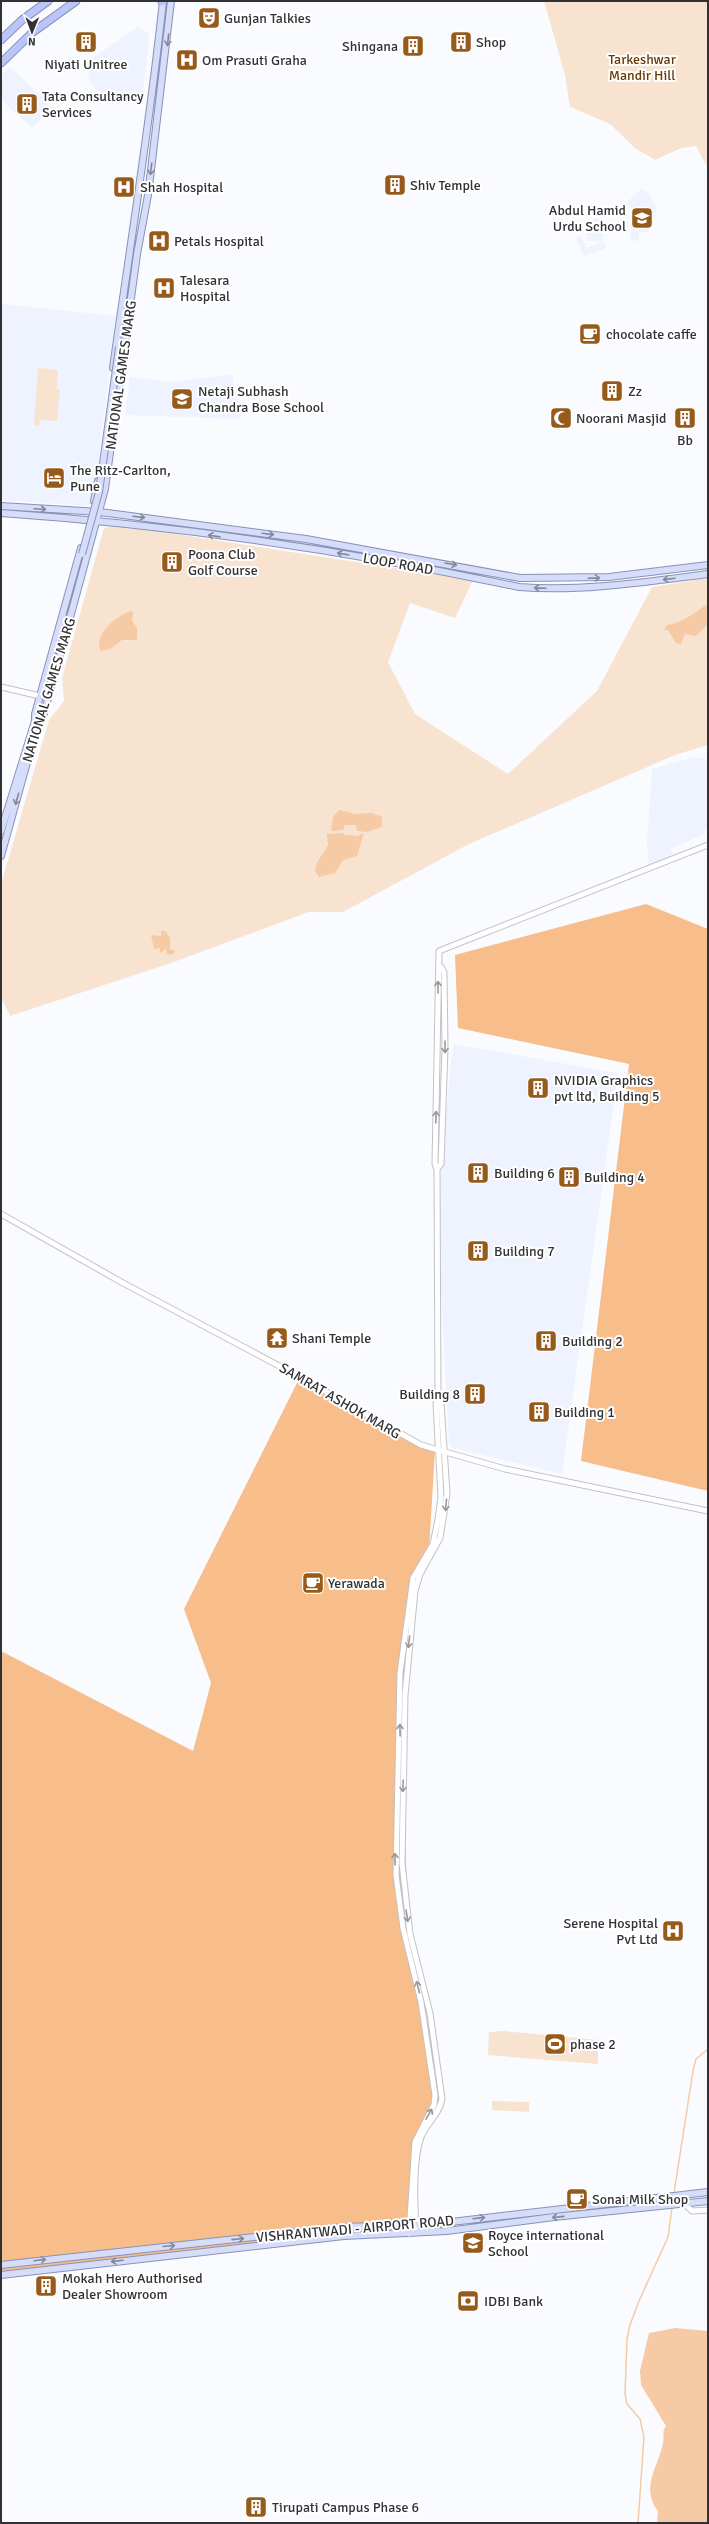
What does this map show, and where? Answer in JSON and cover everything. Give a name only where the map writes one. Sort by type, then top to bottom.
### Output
[{"type":"highway","points":[[1,40],[22,20],[48,1]]},
{"type":"highway","points":[[1,63],[33,32],[76,1]]},
{"type":"main road","name":"NATIONAL GAMES MARG","points":[[1,856],[37,721],[40,696],[91,512],[96,488],[135,214],[162,1]]},
{"type":"main road","name":"NATIONAL GAMES MARG","points":[[1,831],[37,721],[43,717],[105,490],[144,215],[172,1]]},
{"type":"main road","points":[[120,348],[137,222],[135,214]]},
{"type":"main road","points":[[37,721],[84,555],[99,492],[139,222],[144,215]]},
{"type":"main road","points":[[96,488],[105,490]]},
{"type":"main road","name":"LOOP ROAD","points":[[1,506],[100,512],[306,539],[520,578],[541,580],[609,577],[708,565]]},
{"type":"main road","name":"LOOP ROAD","points":[[1,513],[98,520],[305,548],[519,587],[541,588],[610,586],[708,574]]},
{"type":"main road","name":"VISHRANTWADI - AIRPORT ROAD","points":[[1,2265],[343,2227],[412,2225],[677,2194],[708,2192]]},
{"type":"main road","points":[[663,2196],[665,2205]]},
{"type":"main road","name":"VISHRANTWADI - AIRPORT ROAD","points":[[1,2275],[344,2236],[409,2234],[708,2201]]},
{"type":"street","points":[[1,687],[40,696]]},
{"type":"street","points":[[409,2234],[412,2225],[415,2142],[434,2105],[435,2095],[421,2002],[403,1928],[396,1875],[400,1673],[413,1578],[433,1544],[441,1497],[441,1402],[438,1397],[437,1169],[435,1164],[439,1015],[438,973],[440,967],[439,951],[708,845]]},
{"type":"street","points":[[437,1169],[441,1164],[443,1134],[445,1049],[444,972],[440,967]]},
{"type":"street","points":[[436,1134],[443,1134]]},
{"type":"street","name":"SAMRAT ASHOK MARG","points":[[1,1214],[123,1283],[300,1376],[400,1436],[441,1452],[505,1469],[708,1511]]},
{"type":"street","points":[[681,2204],[692,2211],[708,2210]]},
{"type":"street","points":[[412,2225],[416,2233]]},
{"type":"shaded area","points":[[138,27],[149,33],[142,100],[108,98],[96,90],[88,77],[90,60]]},
{"type":"shaded area","points":[[10,67],[52,107],[32,128],[1,100],[1,75]]},
{"type":"shaded area","name":"Abdul Hamid Urdu School","points":[[642,188],[651,197],[657,210],[648,232],[639,233],[639,241],[630,240],[633,210],[626,203]]},
{"type":"shaded area","points":[[589,219],[602,219],[603,241],[587,241],[586,233],[590,232]]},
{"type":"shaded area","points":[[581,235],[586,248],[604,242],[606,248],[584,256],[576,238]]},
{"type":"shaded area","points":[[1,304],[116,316],[95,490],[90,506],[1,500]]},
{"type":"shaded area","name":"Netaji Subhash Chandra Bose School","points":[[232,374],[241,416],[239,419],[125,415],[130,377],[173,382]]},
{"type":"shaded area","points":[[708,604],[708,624],[696,636],[685,634],[681,644],[676,643],[668,630],[664,630],[667,625],[684,620]]},
{"type":"shaded area","points":[[131,611],[133,612],[132,621],[137,628],[137,640],[122,640],[110,649],[101,651],[99,645],[103,632],[113,621]]},
{"type":"shaded area","points":[[695,757],[708,760],[708,827],[702,835],[671,849],[674,858],[649,866],[647,843],[652,769]]},
{"type":"shaded area","points":[[339,810],[356,814],[372,813],[382,817],[382,827],[367,832],[357,831],[356,825],[345,825],[343,830],[331,831],[333,817]]},
{"type":"shaded area","points":[[343,833],[344,835],[357,836],[364,833],[357,856],[343,860],[335,873],[319,877],[315,871],[318,861],[328,845],[327,834]]},
{"type":"shaded area","points":[[646,904],[708,929],[708,1491],[581,1461],[629,1064],[458,1028],[455,955]]},
{"type":"shaded area","points":[[161,931],[165,931],[170,938],[170,949],[175,951],[174,954],[167,955],[166,949],[160,953],[160,948],[154,949],[151,935],[161,936]]},
{"type":"shaded area","points":[[453,1044],[618,1073],[562,1474],[453,1448],[449,1444],[437,1209]]},
{"type":"shaded area","points":[[300,1377],[435,1450],[428,1567],[422,1576],[416,1575],[405,1624],[408,1643],[399,1696],[409,1936],[442,2099],[421,2130],[409,2222],[1,2277],[1,1651],[193,1751],[211,1683],[184,1609]]},
{"type":"shaded area","name":"phase 2","points":[[545,2036],[566,2038],[565,2051],[544,2050]]},
{"type":"shaded area","points":[[675,2328],[708,2331],[708,2523],[657,2523],[658,2511],[650,2494],[652,2477],[661,2452],[666,2426],[641,2385],[640,2371],[649,2333]]},
{"type":"green space","name":"Tarkeshwar Mandir Hill","points":[[544,1],[708,1],[708,164],[706,165],[696,146],[681,148],[655,160],[636,149],[610,124],[570,107],[565,75]]},
{"type":"green space","points":[[38,368],[58,370],[57,390],[60,390],[57,421],[40,420],[39,426],[34,425]]},
{"type":"green space","name":"Poona Club Golf Course","points":[[117,525],[473,580],[455,618],[410,603],[388,662],[415,714],[508,774],[597,691],[652,587],[708,578],[708,745],[675,755],[469,844],[343,912],[309,912],[171,963],[10,1016],[1,997],[1,884],[49,720],[64,701],[62,678],[104,528]]},
{"type":"green space","points":[[504,2031],[598,2040],[598,2064],[488,2055],[489,2032]]},
{"type":"green space","points":[[492,2101],[529,2102],[529,2112],[492,2110]]},
{"type":"waterway","points":[[674,2193],[693,2071],[696,2059],[708,2049]]},
{"type":"waterway","points":[[638,2523],[644,2437],[640,2419],[627,2404],[625,2394],[627,2339],[630,2325],[639,2301],[668,2237],[672,2207]]},
{"type":"place","name":"Gunjan Talkies","points":[[209,18]]},
{"type":"place","name":"Niyati Unitree","points":[[86,42]]},
{"type":"place","name":"Shop","points":[[461,42]]},
{"type":"place","name":"Shingana","points":[[413,46]]},
{"type":"place","name":"Om Prasuti Graha","points":[[187,60]]},
{"type":"place","name":"Tata Consultancy Services","points":[[27,104]]},
{"type":"place","name":"Shiv Temple","points":[[395,185]]},
{"type":"place","name":"Shah Hospital","points":[[124,187]]},
{"type":"place","name":"Abdul Hamid Urdu School","points":[[642,218]]},
{"type":"place","name":"Petals Hospital","points":[[159,241]]},
{"type":"place","name":"Talesara Hospital","points":[[164,288]]},
{"type":"place","name":"chocolate caffe","points":[[590,334]]},
{"type":"place","name":"Zz","points":[[612,391]]},
{"type":"place","name":"Netaji Subhash Chandra Bose School","points":[[182,399]]},
{"type":"place","name":"Noorani Masjid","points":[[561,418]]},
{"type":"place","name":"Bb","points":[[685,418]]},
{"type":"place","name":"The Ritz-Carlton, Pune","points":[[54,478]]},
{"type":"place","name":"Poona Club Golf Course","points":[[172,562]]},
{"type":"place","name":"NVIDIA Graphics pvt ltd, Building 5","points":[[538,1088]]},
{"type":"place","name":"Building 6","points":[[478,1173]]},
{"type":"place","name":"Building 4","points":[[569,1177]]},
{"type":"place","name":"Building 7","points":[[478,1251]]},
{"type":"place","name":"Shani Temple","points":[[277,1338]]},
{"type":"place","name":"Building 2","points":[[546,1341]]},
{"type":"place","name":"Building 8","points":[[475,1394]]},
{"type":"place","name":"Building 1","points":[[539,1412]]},
{"type":"place","name":"Yerawada","points":[[313,1583]]},
{"type":"place","name":"Serene Hospital Pvt Ltd","points":[[673,1931]]},
{"type":"place","name":"phase 2","points":[[555,2044]]},
{"type":"place","name":"Sonai Milk Shop","points":[[577,2199]]},
{"type":"place","name":"Royce international School","points":[[473,2243]]},
{"type":"place","name":"Mokah Hero Authorised Dealer Showroom","points":[[46,2286]]},
{"type":"place","name":"IDBI Bank","points":[[468,2301]]},
{"type":"place","name":"Tirupati Campus Phase 6","points":[[256,2507]]}]
